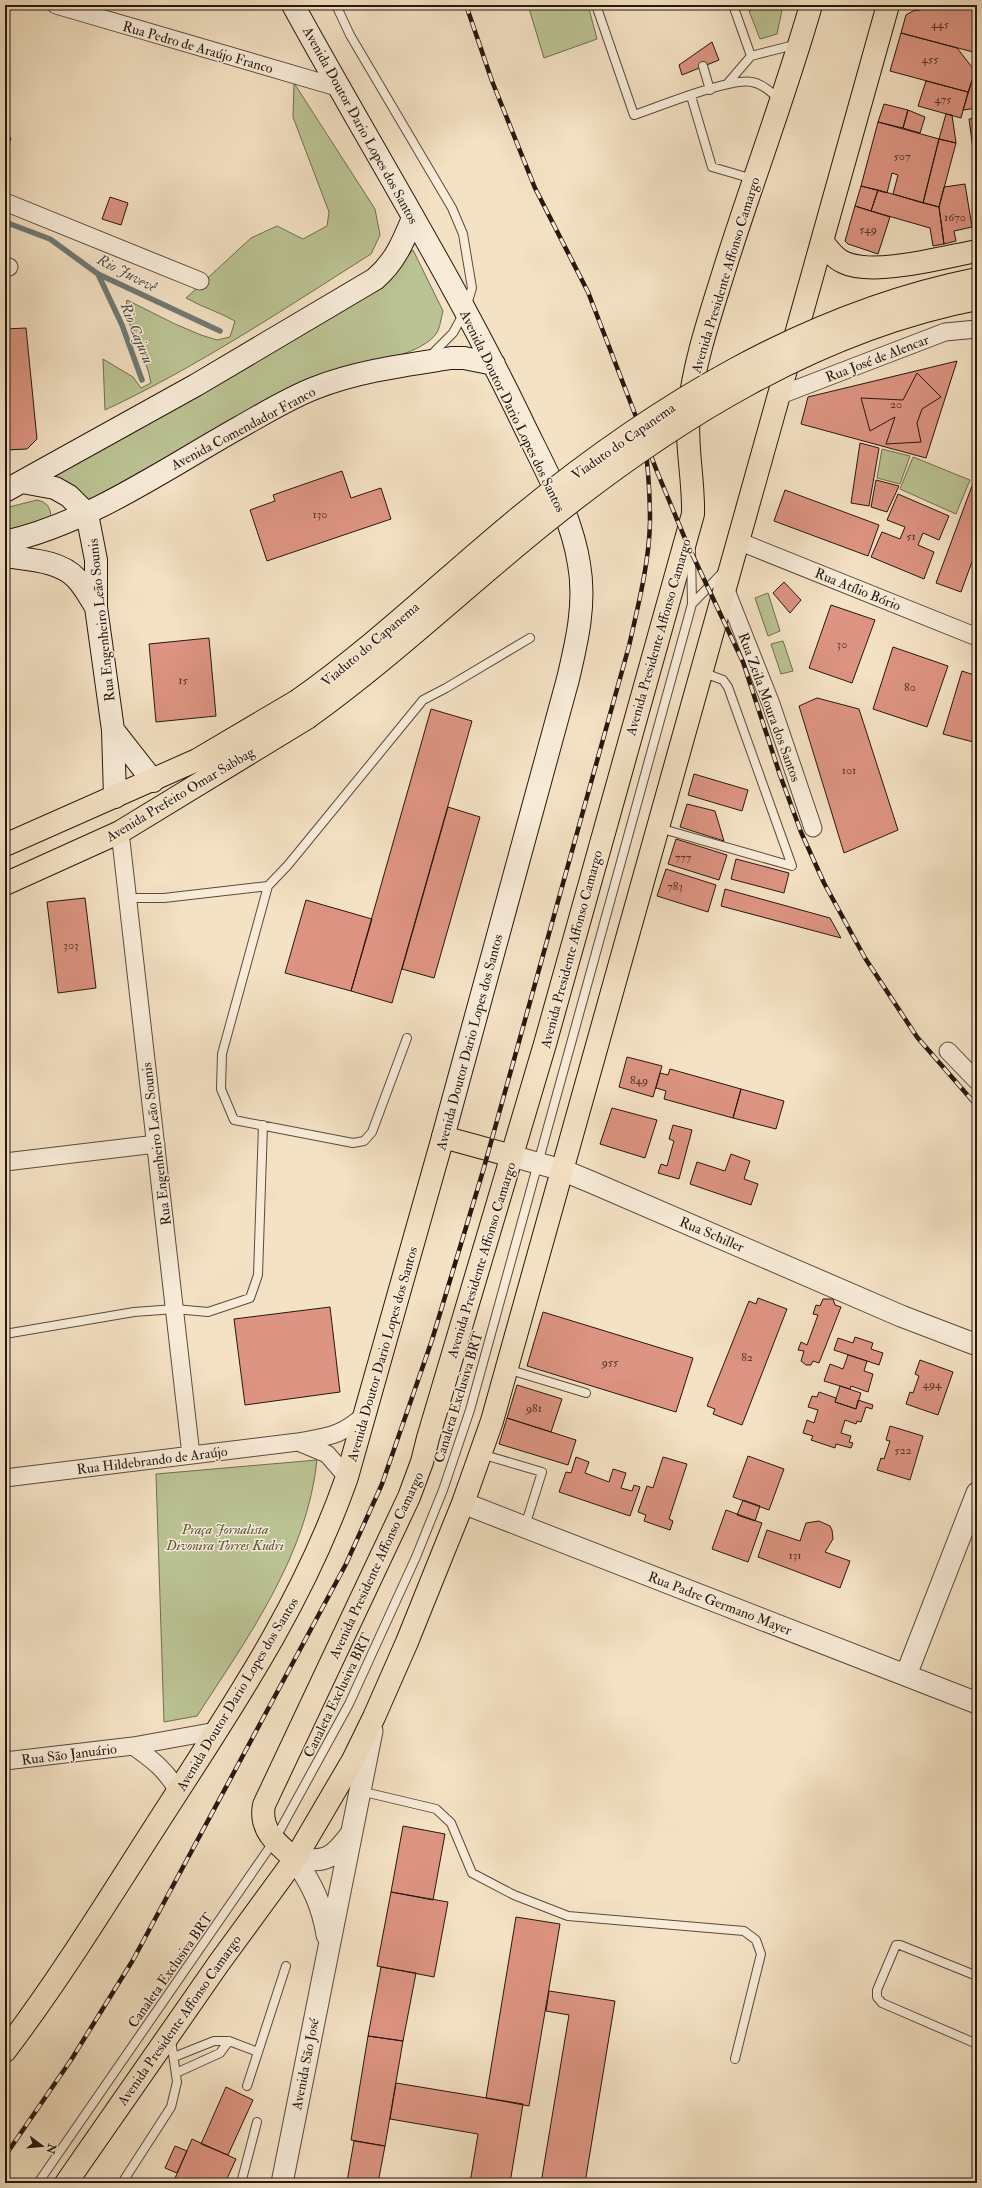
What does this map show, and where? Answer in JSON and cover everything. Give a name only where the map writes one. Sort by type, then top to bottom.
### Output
[{"type":"main road","name":"Avenida Doutor Dario Lopes dos Santos","points":[[5,2051],[13,2032],[55,1981],[178,1791],[278,1632],[304,1584],[334,1515],[367,1413],[568,679],[581,619],[582,591],[579,564],[574,541],[548,477],[494,364],[293,5]]},
{"type":"main road","name":"Avenida Presidente Affonso Camargo","points":[[295,1859],[274,1841],[264,1827],[262,1819],[264,1805],[390,1539],[422,1462],[545,1044],[693,514],[693,491],[688,439],[692,385],[707,328],[754,179],[782,102],[811,5]]},
{"type":"main road","name":"Avenida Presidente Affonso Camargo","points":[[66,2183],[295,1859],[349,1766],[374,1717],[407,1642],[463,1503],[481,1454],[506,1369],[888,5]]},
{"type":"main road","points":[[13,486],[189,389],[375,279],[386,270],[395,257],[413,218]]},
{"type":"main road","points":[[822,241],[833,255],[844,263],[860,267],[890,267],[977,251]]},
{"type":"main road","name":"Viaduto do Capanema","points":[[302,710],[355,658],[546,496],[630,435],[697,391],[758,356],[820,327],[883,305],[977,279]]},
{"type":"main road","name":"Viaduto do Capanema","points":[[302,710],[364,676],[558,512],[599,480],[693,417],[759,379],[834,344],[909,316],[977,299]]},
{"type":"main road","name":"Avenida Comendador Franco","points":[[5,542],[53,528],[87,514],[265,413],[315,388],[356,376],[422,362],[451,358],[464,358],[494,364]]},
{"type":"main road","points":[[13,486],[55,488],[69,496],[87,514]]},
{"type":"main road","name":"Rua Engenheiro Leão Sounis","points":[[87,514],[96,560],[96,607],[113,730],[115,797]]},
{"type":"main road","points":[[5,556],[39,562],[64,569],[76,578],[96,607]]},
{"type":"main road","name":"Avenida Prefeito Omar Sabbag","points":[[5,845],[153,781],[229,743],[302,710]]},
{"type":"main road","name":"Avenida Prefeito Omar Sabbag","points":[[5,884],[120,832],[302,710]]},
{"type":"main road","points":[[113,730],[153,781]]},
{"type":"main road","name":"Rua Schiller","points":[[443,1137],[512,1156]]},
{"type":"street","name":"Rua Pedro de Araújo Franco","points":[[56,5],[340,88]]},
{"type":"street","points":[[5,202],[200,281]]},
{"type":"street","name":"Rua José de Alencar","points":[[778,396],[945,332],[977,329]]},
{"type":"street","name":"Rua Atílio Bório","points":[[738,540],[977,637]]},
{"type":"street","name":"Rua Zeila Moura dos Santos","points":[[725,588],[769,697],[813,828]]},
{"type":"street","name":"Rua Engenheiro Leão Sounis","points":[[120,832],[191,1455]]},
{"type":"street","points":[[948,1051],[977,1081]]},
{"type":"street","points":[[5,1162],[156,1144]]},
{"type":"street","name":"Rua Schiller","points":[[512,1156],[562,1170],[901,1316],[977,1345]]},
{"type":"street","name":"Rua Hildebrando de Araújo","points":[[5,1478],[298,1442],[340,1433],[350,1428],[367,1413]]},
{"type":"street","name":"Rua Hildebrando de Araújo","points":[[298,1442],[327,1454],[347,1477]]},
{"type":"street","points":[[906,1675],[977,1493]]},
{"type":"street","name":"Rua Padre Germano Mayer","points":[[463,1503],[977,1702]]},
{"type":"street","name":"Avenida São José","points":[[282,2183],[374,1717]]},
{"type":"street","name":"Rua São Januário","points":[[5,1761],[133,1746],[216,1731]]},
{"type":"street","name":"Rua São Januário","points":[[133,1746],[154,1761],[168,1774],[178,1791]]},
{"type":"street","points":[[295,1859],[317,1861],[329,1857],[340,1849],[351,1834]]},
{"type":"street","name":"Avenida São José","points":[[295,1859],[310,1881],[321,1907],[328,1946]]},
{"type":"lane","points":[[336,5],[350,35],[452,208],[464,234],[472,288],[465,311],[453,333],[442,346],[422,362]]},
{"type":"lane","points":[[596,5],[634,116],[727,84],[752,82],[767,89],[782,102]]},
{"type":"lane","points":[[733,5],[751,56]]},
{"type":"lane","points":[[727,84],[751,56],[800,43]]},
{"type":"lane","points":[[703,66],[710,90]]},
{"type":"lane","points":[[691,96],[712,167],[754,179]]},
{"type":"lane","name":"Canaleta Exclusiva BRT","points":[[38,2183],[274,1841],[349,1704],[394,1606],[443,1490],[470,1410],[692,604],[690,524]]},
{"type":"lane","name":"Canaleta Exclusiva BRT","points":[[692,604],[732,562]]},
{"type":"lane","points":[[407,1038],[372,1132],[364,1141],[353,1143],[234,1120],[221,1089],[222,1054],[268,886],[288,865],[423,700],[530,638]]},
{"type":"lane","points":[[658,828],[792,866],[728,687],[723,680],[701,672]]},
{"type":"lane","points":[[127,898],[164,898],[268,886]]},
{"type":"lane","points":[[5,1334],[134,1312],[175,1309],[208,1312],[250,1298],[258,1275],[263,1125]]},
{"type":"lane","points":[[506,1369],[586,1393]]},
{"type":"lane","points":[[481,1454],[542,1472],[525,1527]]},
{"type":"lane","points":[[360,1791],[436,1809],[452,1823],[472,1873],[514,1895],[568,1916],[744,1931],[756,1940],[761,1954],[736,2059]]},
{"type":"lane","points":[[977,1976],[900,1945],[896,1945],[877,1990],[877,1997],[882,2003],[977,2044]]},
{"type":"lane","points":[[247,2086],[286,1966]]},
{"type":"lane","points":[[122,2183],[171,2107],[177,2082],[170,2034]]},
{"type":"lane","points":[[174,2057],[214,2041],[229,2041],[258,2052]]},
{"type":"lane","points":[[176,2074],[220,2054],[229,2041]]},
{"type":"lane","points":[[241,2183],[257,2122]]},
{"type":"green space","points":[[528,5],[588,5],[597,39],[544,58]]},
{"type":"green space","points":[[766,5],[783,5],[777,34],[760,39],[749,11]]},
{"type":"green space","points":[[294,83],[375,209],[380,235],[371,254],[208,356],[105,410],[103,359],[133,377],[141,388],[151,383],[148,370],[125,312],[127,300],[201,335],[217,340],[230,337],[235,321],[186,298],[251,238],[277,226],[303,239],[327,226],[329,212],[293,117]]},
{"type":"green space","points":[[413,250],[443,311],[436,334],[426,343],[393,358],[298,383],[88,501],[52,476],[386,281]]},
{"type":"green space","points":[[882,449],[910,456],[900,484],[877,478]]},
{"type":"green space","points":[[913,457],[970,480],[956,514],[900,489]]},
{"type":"green space","points":[[37,500],[48,506],[51,518],[5,533],[5,508]]},
{"type":"green space","points":[[768,593],[780,631],[768,636],[755,598]]},
{"type":"green space","points":[[783,641],[793,671],[781,674],[771,644]]},
{"type":"green space","name":"Praça Jornalista Divonira Torres Kudri","points":[[317,1460],[311,1495],[301,1529],[288,1562],[255,1626],[197,1716],[164,1722],[156,1474]]},
{"type":"building","points":[[489,5],[502,5],[490,9]]},
{"type":"building","points":[[951,5],[977,5],[977,53],[901,33],[906,15],[913,11]]},
{"type":"building","points":[[901,33],[957,48],[975,71],[968,92],[890,71]]},
{"type":"building","points":[[712,42],[719,60],[682,75],[679,65]]},
{"type":"building","points":[[977,65],[977,108],[963,110],[975,71]]},
{"type":"building","points":[[926,81],[968,92],[961,118],[918,106]]},
{"type":"building","points":[[884,104],[908,110],[903,128],[878,122]]},
{"type":"building","points":[[908,110],[925,117],[920,133],[903,128]]},
{"type":"building","points":[[946,114],[952,115],[956,143],[939,139]]},
{"type":"building","points":[[977,118],[977,180],[969,119]]},
{"type":"building","points":[[878,122],[939,139],[923,203],[893,194],[898,175],[892,173],[887,193],[861,186]]},
{"type":"building","points":[[5,136],[11,138],[5,156]]},
{"type":"building","points":[[939,139],[956,143],[939,207],[923,203]]},
{"type":"building","points":[[965,184],[972,227],[954,231],[956,241],[944,244],[939,207],[944,187]]},
{"type":"building","points":[[861,186],[878,190],[871,211],[855,206]]},
{"type":"building","points":[[878,190],[939,207],[944,244],[933,246],[930,228],[871,211]]},
{"type":"building","points":[[110,197],[128,203],[121,225],[102,219]]},
{"type":"building","points":[[855,206],[890,217],[878,254],[848,244],[845,241]]},
{"type":"building","points":[[26,328],[37,439],[27,449],[5,450],[5,329]]},
{"type":"building","points":[[957,361],[926,458],[801,424],[808,397]]},
{"type":"building","points":[[917,373],[941,397],[922,409],[917,423],[921,442],[886,444],[895,417],[870,431],[861,398],[903,400]]},
{"type":"building","points":[[860,443],[879,448],[869,506],[851,503]]},
{"type":"building","points":[[342,471],[351,498],[381,488],[391,519],[267,561],[250,510],[275,501],[273,495]]},
{"type":"building","points":[[876,480],[899,486],[887,512],[871,507]]},
{"type":"building","points":[[972,486],[977,488],[977,548],[961,592],[936,583]]},
{"type":"building","points":[[785,490],[879,525],[868,556],[774,521]]},
{"type":"building","points":[[898,494],[949,516],[939,540],[923,533],[918,545],[934,552],[924,579],[871,557],[882,532],[900,539],[905,527],[887,520]]},
{"type":"building","points":[[784,582],[801,600],[790,613],[773,593]]},
{"type":"building","points":[[831,605],[875,620],[852,683],[809,668]]},
{"type":"building","points":[[209,638],[216,716],[156,722],[149,644]]},
{"type":"building","points":[[893,647],[948,666],[927,727],[873,709]]},
{"type":"building","points":[[962,671],[977,676],[977,743],[943,734]]},
{"type":"building","points":[[817,698],[859,709],[898,830],[844,853],[799,706]]},
{"type":"building","points":[[431,709],[472,721],[392,1003],[351,991]]},
{"type":"building","points":[[694,774],[748,790],[742,811],[688,795]]},
{"type":"building","points":[[687,804],[715,811],[724,841],[680,827]]},
{"type":"building","points":[[448,807],[480,817],[434,978],[402,969]]},
{"type":"building","points":[[676,839],[727,855],[719,880],[668,864]]},
{"type":"building","points":[[736,859],[789,873],[784,893],[731,879]]},
{"type":"building","points":[[666,869],[716,885],[708,912],[657,896]]},
{"type":"building","points":[[725,889],[830,918],[841,938],[721,906]]},
{"type":"building","points":[[85,898],[96,988],[58,993],[47,902]]},
{"type":"building","points":[[306,900],[372,919],[351,991],[285,973]]},
{"type":"building","points":[[627,1057],[662,1066],[653,1097],[619,1087]]},
{"type":"building","points":[[670,1069],[741,1089],[733,1118],[664,1099],[666,1091],[656,1088],[660,1073],[668,1075]]},
{"type":"building","points":[[741,1089],[784,1101],[776,1129],[733,1118]]},
{"type":"building","points":[[612,1108],[657,1120],[645,1158],[600,1144]]},
{"type":"building","points":[[673,1125],[692,1130],[679,1179],[658,1173],[661,1164],[667,1166],[674,1141],[669,1139]]},
{"type":"building","points":[[731,1154],[750,1161],[744,1179],[758,1184],[751,1205],[690,1184],[697,1162],[725,1171]]},
{"type":"building","points":[[758,1298],[787,1309],[742,1425],[713,1414],[715,1409],[707,1406],[749,1301],[756,1304]]},
{"type":"building","points":[[823,1299],[833,1299],[835,1305],[841,1307],[819,1363],[813,1361],[811,1365],[806,1365],[801,1361],[804,1351],[798,1350],[801,1342],[807,1345],[818,1315],[813,1314],[816,1305],[820,1306]]},
{"type":"building","points":[[330,1307],[340,1392],[245,1405],[234,1319]]},
{"type":"building","points":[[543,1312],[693,1358],[676,1412],[527,1366]]},
{"type":"building","points":[[855,1337],[873,1343],[871,1349],[883,1353],[879,1365],[834,1350],[838,1338],[853,1343]]},
{"type":"building","points":[[848,1355],[867,1361],[864,1371],[873,1374],[868,1392],[851,1386],[850,1389],[824,1381],[830,1364],[843,1369]]},
{"type":"building","points":[[920,1360],[953,1372],[938,1415],[906,1404],[910,1392],[913,1393],[919,1376],[915,1374]]},
{"type":"building","points":[[517,1385],[562,1399],[551,1432],[507,1418]]},
{"type":"building","points":[[840,1386],[861,1393],[856,1409],[835,1402]]},
{"type":"building","points":[[819,1392],[836,1398],[835,1402],[856,1409],[858,1400],[873,1405],[872,1409],[866,1407],[861,1422],[857,1421],[856,1424],[845,1420],[841,1433],[851,1436],[849,1442],[853,1443],[851,1448],[836,1444],[835,1448],[811,1440],[813,1436],[803,1433],[807,1420],[814,1423],[818,1410],[808,1407],[812,1396],[817,1397]]},
{"type":"building","points":[[507,1418],[576,1440],[568,1465],[499,1444]]},
{"type":"building","points":[[890,1426],[923,1436],[910,1480],[877,1470],[881,1458],[884,1459],[890,1441],[886,1440]]},
{"type":"building","points":[[748,1456],[784,1469],[769,1510],[733,1497]]},
{"type":"building","points":[[576,1457],[589,1462],[585,1473],[609,1482],[613,1469],[626,1473],[621,1488],[632,1491],[634,1485],[640,1487],[630,1516],[559,1492],[566,1472],[571,1473]]},
{"type":"building","points":[[663,1457],[687,1464],[669,1519],[673,1521],[670,1530],[644,1521],[646,1515],[638,1512],[647,1486],[653,1488]]},
{"type":"building","points":[[743,1500],[760,1506],[755,1521],[737,1515]]},
{"type":"building","points":[[726,1510],[762,1523],[748,1562],[712,1549]]},
{"type":"building","points":[[819,1521],[830,1526],[832,1530],[833,1539],[825,1552],[850,1561],[840,1588],[758,1557],[767,1530],[800,1541],[806,1523]]},
{"type":"building","points":[[403,1826],[445,1834],[433,1900],[391,1892]]},
{"type":"building","points":[[391,1892],[448,1902],[434,1977],[377,1966]]},
{"type":"building","points":[[516,1917],[560,1924],[529,2106],[486,2098]]},
{"type":"building","points":[[381,1967],[416,1973],[403,2041],[368,2036]]},
{"type":"building","points":[[549,1991],[615,2001],[585,2183],[541,2183],[569,2015],[546,2011]]},
{"type":"building","points":[[368,2036],[403,2041],[385,2146],[351,2140]]},
{"type":"building","points":[[396,2083],[523,2104],[510,2183],[470,2183],[478,2134],[390,2119]]},
{"type":"building","points":[[226,2087],[253,2100],[228,2155],[201,2144]]},
{"type":"building","points":[[192,2139],[236,2159],[225,2183],[173,2183]]},
{"type":"building","points":[[354,2141],[385,2146],[378,2183],[347,2182]]},
{"type":"building","points":[[175,2146],[187,2151],[177,2173],[165,2168]]},
{"type":"waterway","name":"Rio Juvevê","points":[[5,222],[50,239],[98,274],[220,331]]},
{"type":"waterway","name":"Rio Cajuru","points":[[98,274],[122,325],[142,380]]},
{"type":"railway","points":[[466,5],[492,81],[535,188],[588,292],[658,474],[686,541],[743,662],[780,775],[801,832],[824,883],[865,958],[917,1037],[977,1106]]},
{"type":"railway","points":[[5,2156],[71,2060],[133,1960],[346,1564],[382,1484],[432,1340],[483,1171],[629,646],[648,553],[650,522],[649,490],[644,436]]}]
